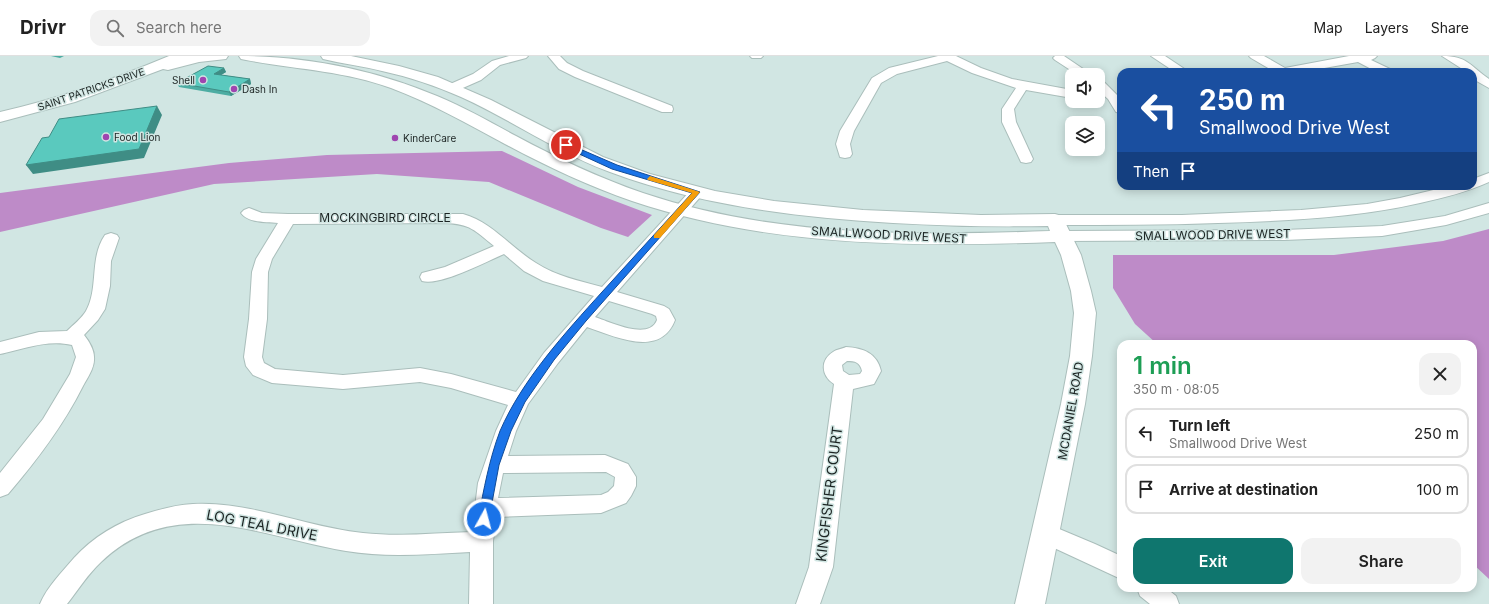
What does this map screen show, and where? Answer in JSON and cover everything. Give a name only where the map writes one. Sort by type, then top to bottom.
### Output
[{"type":"main road","points":[[139,68],[148,56]]},
{"type":"main road","name":"SAINT PATRICKS DRIVE","points":[[0,118],[80,95],[139,68],[153,56]]},
{"type":"main road","name":"SAINT PATRICKS DRIVE","points":[[0,105],[181,56]]},
{"type":"main road","points":[[139,68],[221,56]]},
{"type":"main road","name":"SMALLWOOD DRIVE WEST","points":[[228,56],[248,56],[313,66],[384,81],[448,106],[568,170],[655,203],[733,221],[842,235],[983,240],[1058,228]]},
{"type":"main road","name":"SMALLWOOD DRIVE WEST","points":[[328,56],[401,70],[422,76],[491,106],[578,152],[614,167],[697,192],[730,200],[856,215],[1058,228]]},
{"type":"main road","points":[[351,60],[414,79],[416,83],[410,91]]},
{"type":"main road","points":[[448,106],[467,106],[480,109],[557,148],[614,167]]},
{"type":"main road","name":"MCDANIEL ROAD","points":[[1030,604],[1073,404],[1081,356],[1085,314],[1081,291],[1071,255],[1058,228]]},
{"type":"street","points":[[452,88],[477,77],[496,63],[522,56]]},
{"type":"street","points":[[554,56],[563,66],[579,74],[667,109]]},
{"type":"street","points":[[845,154],[844,144],[847,131],[876,81],[893,71],[948,56],[984,74],[1024,86],[1065,93]]},
{"type":"street","points":[[1157,56],[1176,68]]},
{"type":"street","points":[[1255,56],[1276,68]]},
{"type":"street","points":[[1304,68],[1361,57],[1379,68]]},
{"type":"street","points":[[1443,57],[1470,68]]},
{"type":"street","points":[[1059,58],[1075,68]]},
{"type":"street","points":[[1477,76],[1489,84]]},
{"type":"street","points":[[1024,86],[1009,106],[1008,112],[1009,122],[1026,159]]},
{"type":"street","points":[[1105,88],[1117,97]]},
{"type":"street","points":[[1105,96],[1117,97]]},
{"type":"street","points":[[1477,182],[1489,177]]},
{"type":"street","name":"SMALLWOOD DRIVE WEST","points":[[1058,228],[1326,214],[1376,208],[1454,190]]},
{"type":"street","points":[[481,604],[482,541],[485,508],[494,465],[506,431],[520,400],[551,358],[604,294],[697,192]]},
{"type":"street","name":"SMALLWOOD DRIVE WEST","points":[[1058,228],[1269,236],[1382,231],[1446,220],[1489,208]]},
{"type":"street","name":"MOCKINGBIRD CIRCLE","points":[[249,214],[260,217],[288,219],[463,219],[481,227],[504,248],[530,267],[549,277],[658,310],[666,317],[665,324],[656,333],[643,337],[583,319]]},
{"type":"street","points":[[288,219],[264,259],[260,272],[258,319],[253,357],[255,366],[260,370],[272,376],[343,382],[420,375],[451,381],[520,400]]},
{"type":"street","points":[[71,338],[84,325],[96,309],[102,286],[103,261],[110,238]]},
{"type":"street","points":[[428,277],[451,271],[504,248]]},
{"type":"street","points":[[0,348],[47,337],[61,336],[78,340],[83,347],[85,358],[81,372],[56,419],[28,456],[0,488]]},
{"type":"street","name":"KINGFISHER COURT","points":[[808,604],[821,567],[844,381]]},
{"type":"street","points":[[485,508],[601,504],[612,501],[620,496],[625,488],[626,480],[623,472],[617,467],[604,463],[494,465]]},
{"type":"street","name":"LOG TEAL DRIVE","points":[[52,604],[88,560],[112,540],[147,522],[176,515],[202,513],[222,514],[325,538],[362,544],[395,546],[482,541]]},
{"type":"street","points":[[1045,534],[1087,551],[1117,566]]},
{"type":"street","points":[[1154,592],[1167,604]]},
{"type":"shaded area","points":[[502,151],[578,187],[652,215],[628,237],[601,228],[489,182],[377,174],[214,184],[0,232],[0,193],[229,163],[327,155]]},
{"type":"shaded area","points":[[1489,229],[1489,579],[1477,568],[1477,340],[1153,340],[1135,324],[1113,288],[1113,255],[1334,255],[1443,241]]},
{"type":"building","points":[[208,66],[224,68],[214,74],[250,79],[229,92],[177,83]]},
{"type":"building","name":"Food Lion","points":[[157,106],[139,149],[26,165],[42,138],[49,137],[59,119]]},
{"type":"slow traffic","points":[[650,179],[697,192],[657,236]]},
{"type":"place","name":"Shell","points":[[203,80]]},
{"type":"place","name":"Dash In","points":[[234,89]]},
{"type":"place","name":"Food Lion","points":[[106,137]]},
{"type":"place","name":"KinderCare","points":[[395,138]]},
{"type":"route","points":[[484,519],[486,497],[494,465],[506,431],[520,400],[551,358],[604,294],[697,192],[614,167],[578,152],[566,145]]}]
